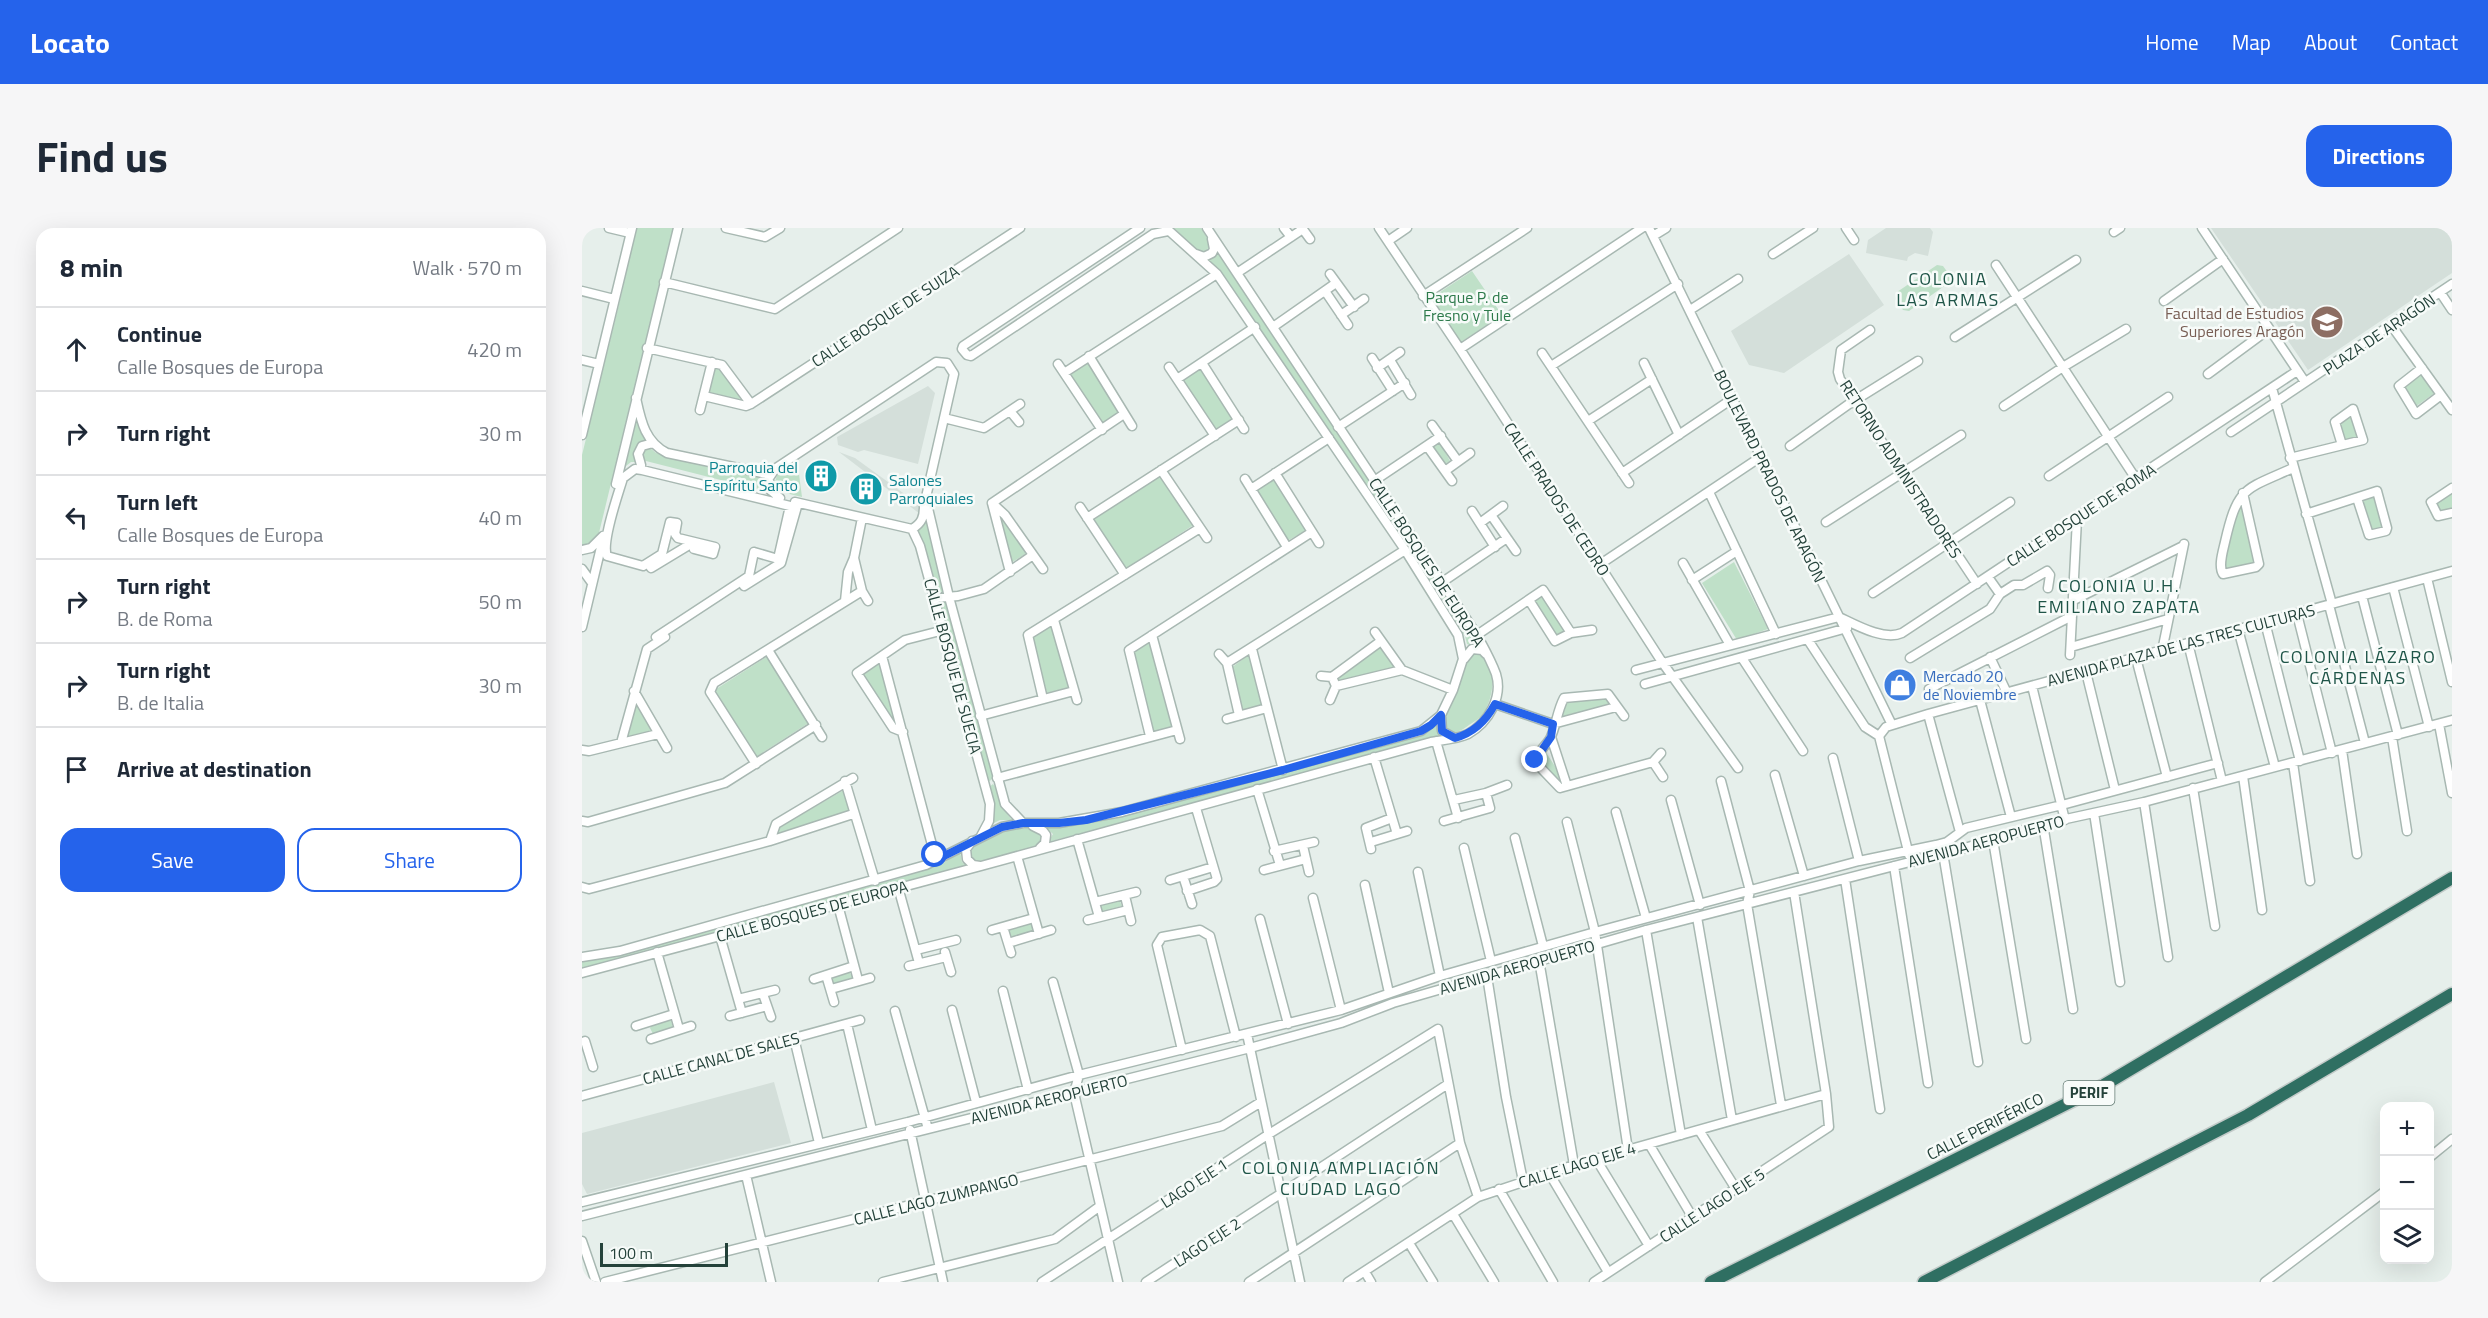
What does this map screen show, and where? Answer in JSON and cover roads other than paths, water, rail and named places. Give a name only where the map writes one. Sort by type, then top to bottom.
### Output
[{"type":"highway","name":"CALLE PERIFÉRICO","points":[[1711,1282],[2104,1085],[2452,878]]},
{"type":"highway","points":[[1924,1282],[2248,1115],[2452,994]]},
{"type":"street","points":[[583,430],[631,230],[609,228]]},
{"type":"street","points":[[582,627],[647,348],[678,228]]},
{"type":"street","points":[[726,228],[765,237],[780,228]]},
{"type":"street","name":"CALLE BOSQUE DE SUIZA","points":[[751,404],[1020,228]]},
{"type":"street","points":[[1140,228],[963,346],[962,349],[967,356],[970,356],[1153,234],[1167,229]]},
{"type":"street","points":[[1284,228],[1291,237]]},
{"type":"street","points":[[1388,240],[1407,228]]},
{"type":"street","points":[[1423,296],[1527,228]]},
{"type":"street","points":[[1460,349],[1642,228]]},
{"type":"street","points":[[1651,232],[1666,228]]},
{"type":"street","points":[[1773,254],[1813,228]]},
{"type":"street","points":[[1846,228],[1854,240]]},
{"type":"street","points":[[2202,228],[2305,382],[2230,432]]},
{"type":"street","points":[[664,282],[775,309],[896,229]]},
{"type":"street","name":"CALLE BOSQUES DE EUROPA","points":[[582,957],[620,951],[874,881],[936,860],[1002,827],[1095,818],[1283,770],[1421,731],[1441,715],[1453,690],[1463,659],[1458,635],[1405,550],[1255,327],[1217,274],[1167,229]]},
{"type":"street","points":[[1237,273],[1302,229],[1310,239]]},
{"type":"street","name":"CALLE PRADOS DE CEDRO","points":[[1380,229],[1662,662],[1738,768]]},
{"type":"street","points":[[1193,253],[1203,257],[1212,253],[1214,245],[1209,231]]},
{"type":"street","name":"CALLE BOSQUES DE EUROPA","points":[[582,973],[898,887],[981,867],[1374,757],[1455,738],[1477,728],[1495,704],[1498,690],[1497,676],[1489,656],[1209,231]]},
{"type":"street","name":"BOULEVARD PRADOS DE ARAGÓN","points":[[1651,232],[1892,725]]},
{"type":"street","points":[[2164,301],[2223,259]]},
{"type":"street","points":[[1955,337],[2076,260]]},
{"type":"street","points":[[1996,265],[2136,479]]},
{"type":"street","points":[[1064,373],[1217,274]]},
{"type":"street","points":[[1330,274],[1354,307]]},
{"type":"street","points":[[1690,310],[1738,279]]},
{"type":"street","points":[[1272,327],[1336,283]]},
{"type":"street","points":[[1551,366],[1678,284]]},
{"type":"street","name":"PLAZA DE ARAGÓN","points":[[2305,382],[2452,284]]},
{"type":"street","points":[[582,291],[614,299]]},
{"type":"street","points":[[1324,291],[1348,325]]},
{"type":"street","points":[[2440,292],[2452,310]]},
{"type":"street","points":[[1341,315],[1364,299]]},
{"type":"street","points":[[2391,325],[2452,410]]},
{"type":"street","points":[[1177,379],[1255,327]]},
{"type":"street","points":[[2004,406],[2126,329]]},
{"type":"street","points":[[2208,374],[2269,329]]},
{"type":"street","name":"RETORNO ADMINISTRADORES","points":[[1870,330],[1841,350],[1838,372],[1840,379],[1977,584]]},
{"type":"street","points":[[647,348],[725,367],[751,404],[746,406],[704,396]]},
{"type":"street","points":[[1377,368],[1400,352]]},
{"type":"street","points":[[1542,353],[1629,483]]},
{"type":"street","points":[[1089,356],[1132,426]]},
{"type":"street","points":[[1372,357],[1393,391]]},
{"type":"street","points":[[582,360],[599,364]]},
{"type":"street","points":[[1390,360],[1411,395]]},
{"type":"street","points":[[1790,446],[1854,401],[1918,361]]},
{"type":"street","points":[[700,410],[712,362]]},
{"type":"street","name":"CALLE BOSQUE DE SUECIA","points":[[775,469],[936,362],[947,363],[954,374],[924,517],[918,526],[912,529],[920,546],[944,630],[990,804],[989,821],[981,836]]},
{"type":"street","points":[[1202,363],[1244,429]]},
{"type":"street","points":[[1644,363],[1679,435]]},
{"type":"street","points":[[1058,364],[1102,430]]},
{"type":"street","points":[[1169,366],[1215,436]]},
{"type":"street","points":[[2422,368],[2398,386],[2416,414],[2441,395]]},
{"type":"street","name":"CALLE BOSQUE DE ROMA","points":[[1839,617],[1857,626],[1896,636],[2077,519],[2298,371]]},
{"type":"street","points":[[1588,421],[1652,379]]},
{"type":"street","points":[[1338,427],[1405,383]]},
{"type":"street","points":[[2272,388],[2331,604],[2365,743]]},
{"type":"street","points":[[2049,476],[2168,397]]},
{"type":"street","points":[[636,399],[642,424],[652,443],[668,453],[761,474],[775,469]]},
{"type":"street","points":[[1622,473],[1732,399]]},
{"type":"street","points":[[944,418],[982,428],[1020,404]]},
{"type":"street","points":[[1010,411],[1018,422]]},
{"type":"street","points":[[992,503],[1124,414]]},
{"type":"street","points":[[1087,518],[1239,420]]},
{"type":"street","points":[[1432,425],[1457,460]]},
{"type":"street","points":[[1826,522],[1961,435]]},
{"type":"street","points":[[1374,481],[1441,436]]},
{"type":"street","points":[[1251,489],[1329,438]]},
{"type":"street","points":[[641,465],[638,454],[642,446],[652,443]]},
{"type":"street","points":[[2290,458],[2342,445]]},
{"type":"street","points":[[1427,446],[1452,481]]},
{"type":"street","points":[[1445,471],[1457,460],[1470,453]]},
{"type":"street","points":[[1599,565],[1762,456]]},
{"type":"street","points":[[617,480],[627,468],[641,465],[912,529]]},
{"type":"street","points":[[2243,493],[2259,564],[2256,567],[2223,574],[2220,570],[2236,502],[2243,493],[2252,486],[2294,468]]},
{"type":"street","points":[[775,469],[769,477],[770,489],[780,498]]},
{"type":"street","points":[[656,637],[749,576],[754,552],[778,559],[790,506],[642,470],[628,472],[623,478],[604,550],[607,556],[643,566],[662,554],[670,522],[677,523],[675,534],[678,538],[715,547],[713,554],[669,539]]},
{"type":"street","points":[[1161,470],[1207,538]]},
{"type":"street","points":[[1275,473],[1319,543]]},
{"type":"street","points":[[1245,479],[1287,548]]},
{"type":"street","points":[[2452,488],[2431,502],[2438,516],[2452,513]]},
{"type":"street","points":[[2306,514],[2377,491],[2386,531],[2369,535],[2357,498]]},
{"type":"street","points":[[1709,492],[1776,634]]},
{"type":"street","name":"CALLE BOSQUE DE SUECIA","points":[[927,499],[949,597],[1005,804],[1026,823],[1043,831],[1046,835],[1045,843],[1037,850]]},
{"type":"street","points":[[1873,593],[2010,502]]},
{"type":"street","points":[[621,743],[646,649],[782,562],[798,503]]},
{"type":"street","points":[[992,503],[1005,515],[1042,570]]},
{"type":"street","points":[[992,503],[1010,572]]},
{"type":"street","points":[[1479,523],[1503,506]]},
{"type":"street","points":[[1080,507],[1125,575]]},
{"type":"street","points":[[1472,511],[1495,548]]},
{"type":"street","points":[[1491,515],[1516,551]]},
{"type":"street","points":[[845,601],[848,572],[855,558],[862,518]]},
{"type":"street","points":[[2077,519],[2070,651],[2168,619]]},
{"type":"street","points":[[665,560],[673,525]]},
{"type":"street","points":[[1043,699],[1028,635],[1200,528]]},
{"type":"street","points":[[1150,736],[1128,651],[1312,532]]},
{"type":"street","points":[[582,550],[591,548],[605,533]]},
{"type":"street","points":[[1441,583],[1507,538]]},
{"type":"street","points":[[2074,600],[2183,545],[2162,651]]},
{"type":"street","points":[[598,558],[644,572],[691,547],[710,550]]},
{"type":"street","points":[[1227,663],[1405,550]]},
{"type":"street","points":[[1692,580],[1737,551]]},
{"type":"street","points":[[934,598],[984,589],[1033,555]]},
{"type":"street","points":[[753,580],[757,556],[782,562]]},
{"type":"street","points":[[855,558],[862,591],[868,601]]},
{"type":"street","points":[[1683,563],[1731,645]]},
{"type":"street","points":[[582,569],[592,584]]},
{"type":"street","points":[[1910,658],[1990,609],[2000,594],[2014,585],[2023,585],[2047,571],[2050,575],[2048,588]]},
{"type":"street","name":"AVENIDA PLAZA DE LAS TRES CULTURAS","points":[[1879,736],[1886,727],[1928,714],[2452,571]]},
{"type":"street","points":[[1988,577],[2000,594]]},
{"type":"street","points":[[2427,578],[2452,682]]},
{"type":"street","points":[[2393,587],[2429,727]]},
{"type":"street","points":[[1477,635],[1545,590],[1571,633]]},
{"type":"street","points":[[756,764],[710,692],[714,682],[862,591]]},
{"type":"street","points":[[2361,596],[2395,736],[2407,831]]},
{"type":"street","points":[[1529,600],[1554,640],[1557,641],[1571,633],[1592,630]]},
{"type":"street","points":[[2297,614],[2337,751],[2357,854]]},
{"type":"street","points":[[1929,689],[2072,616]]},
{"type":"street","points":[[1636,670],[1839,617]]},
{"type":"street","points":[[980,716],[1043,699],[1075,696],[1054,620]]},
{"type":"street","points":[[2265,622],[2296,762],[2310,881]]},
{"type":"street","name":"CALLE BOSQUE DE ROMA","points":[[1646,684],[1857,626]]},
{"type":"street","points":[[2238,629],[2275,767]]},
{"type":"street","points":[[903,732],[893,728],[857,673],[905,640],[944,630]]},
{"type":"street","points":[[1375,632],[1402,670]]},
{"type":"street","points":[[1152,635],[1180,739]]},
{"type":"street","points":[[1808,640],[1865,727],[1879,736],[1910,862]]},
{"type":"street","points":[[1330,700],[1334,681],[1381,641]]},
{"type":"street","points":[[2188,643],[2222,781]]},
{"type":"street","points":[[1463,659],[1467,653],[1476,648],[1489,656]]},
{"type":"street","points":[[1252,649],[1283,770]]},
{"type":"street","points":[[768,650],[822,737]]},
{"type":"street","points":[[1219,654],[1227,663],[1239,715]]},
{"type":"street","points":[[882,656],[936,860]]},
{"type":"street","points":[[1990,657],[2007,693]]},
{"type":"street","points":[[1742,658],[1803,751]]},
{"type":"street","points":[[2136,658],[2167,777]]},
{"type":"street","points":[[1321,676],[1334,681],[1402,670],[1453,690]]},
{"type":"street","points":[[2086,672],[2115,790]]},
{"type":"street","points":[[2032,686],[2065,820]]},
{"type":"street","points":[[633,691],[667,748]]},
{"type":"street","points":[[1624,716],[1616,707],[1612,696],[1608,694],[1565,698],[1553,724],[1551,737],[1535,761],[1558,788],[1653,762],[1661,753]]},
{"type":"street","points":[[1980,700],[2011,817]]},
{"type":"street","points":[[1495,704],[1553,724],[1616,707]]},
{"type":"street","points":[[1227,719],[1267,708]]},
{"type":"street","points":[[1928,714],[1960,831]]},
{"type":"street","points":[[1441,715],[1442,731],[1455,738]]},
{"type":"street","name":"AVENIDA AEROPUERTO","points":[[582,1216],[1250,1048],[1341,1023],[1377,1009],[1646,930],[1993,840],[2043,824],[2144,802],[2452,720]]},
{"type":"street","points":[[582,821],[588,822],[725,783],[816,724]]},
{"type":"street","points":[[2439,724],[2452,793]]},
{"type":"street","points":[[997,778],[1177,730]]},
{"type":"street","points":[[582,750],[589,751],[658,734]]},
{"type":"street","points":[[1551,737],[1568,786]]},
{"type":"street","points":[[1436,741],[1458,818]]},
{"type":"street","points":[[1374,757],[1397,834]]},
{"type":"street","points":[[1833,758],[1859,861]]},
{"type":"street","points":[[1653,762],[1663,777]]},
{"type":"street","name":"AVENIDA AEROPUERTO","points":[[582,1202],[908,1122],[976,1102],[1341,1010],[1440,976],[1543,946],[1859,861],[1947,842],[1960,831],[2218,763]]},
{"type":"street","points":[[1775,775],[1804,876]]},
{"type":"street","points":[[2243,776],[2262,910]]},
{"type":"street","points":[[770,841],[776,824],[849,779],[853,814],[874,881]]},
{"type":"street","points":[[1721,781],[1750,891],[1747,904],[1781,1106]]},
{"type":"street","points":[[1454,800],[1486,793],[1507,785]]},
{"type":"street","points":[[2193,788],[2215,926]]},
{"type":"street","points":[[1257,789],[1280,866]]},
{"type":"street","points":[[1444,821],[1491,807],[1486,793]]},
{"type":"street","points":[[1671,800],[1700,905]]},
{"type":"street","points":[[2144,802],[2168,957]]},
{"type":"street","points":[[1187,891],[1216,881],[1196,808]]},
{"type":"street","points":[[1616,812],[1646,918]]},
{"type":"street","points":[[2094,813],[2120,982]]},
{"type":"street","points":[[582,887],[589,889],[770,841],[853,814]]},
{"type":"street","points":[[1392,818],[1366,828],[1371,845],[1407,831]]},
{"type":"street","points":[[1567,822],[1595,932],[1628,1150]]},
{"type":"street","points":[[2043,824],[2073,1009]]},
{"type":"street","points":[[1515,838],[1543,946]]},
{"type":"street","points":[[1077,839],[1099,916]]},
{"type":"street","points":[[1993,840],[2026,1039]]},
{"type":"street","points":[[972,841],[966,849],[967,859],[973,865],[981,867]]},
{"type":"street","points":[[1274,851],[1314,842]]},
{"type":"street","points":[[1303,846],[1309,872]]},
{"type":"street","points":[[1464,848],[1491,961]]},
{"type":"street","points":[[1943,853],[1978,1062]]},
{"type":"street","points":[[1017,856],[1039,934]]},
{"type":"street","points":[[1264,870],[1306,859]]},
{"type":"street","points":[[1894,866],[1928,1083]]},
{"type":"street","points":[[1170,880],[1213,867]]},
{"type":"street","points":[[1418,872],[1440,976]]},
{"type":"street","points":[[1183,876],[1192,904]]},
{"type":"street","points":[[1845,879],[1880,1109]]},
{"type":"street","points":[[1365,885],[1389,993]]},
{"type":"street","points":[[898,887],[919,963]]},
{"type":"street","points":[[1095,902],[1125,896],[1136,891]]},
{"type":"street","points":[[1794,892],[1826,1094]]},
{"type":"street","points":[[1125,896],[1131,921]]},
{"type":"street","points":[[1313,898],[1341,1010]]},
{"type":"street","points":[[838,905],[858,980]]},
{"type":"street","points":[[1088,920],[1128,909]]},
{"type":"street","points":[[1697,917],[1731,1120]]},
{"type":"street","points":[[992,930],[1034,918]]},
{"type":"street","points":[[1260,919],[1288,1024]]},
{"type":"street","points":[[1004,927],[1011,953]]},
{"type":"street","points":[[1008,943],[1051,930]]},
{"type":"street","points":[[1646,930],[1681,1135]]},
{"type":"street","points":[[1182,1050],[1157,945],[1162,937],[1190,932],[1206,932],[1210,936],[1236,1037]]},
{"type":"street","points":[[720,936],[742,1012]]},
{"type":"street","points":[[916,950],[956,940]]},
{"type":"street","points":[[942,945],[951,972]]},
{"type":"street","points":[[657,952],[679,1029]]},
{"type":"street","points":[[909,966],[946,957]]},
{"type":"street","points":[[1539,960],[1574,1165]]},
{"type":"street","points":[[814,979],[854,966]]},
{"type":"street","points":[[826,975],[834,1002]]},
{"type":"street","points":[[1487,976],[1506,1097],[1523,1181]]},
{"type":"street","points":[[831,989],[870,978]]},
{"type":"street","points":[[1053,982],[1079,1076],[1074,1093],[1118,1282]]},
{"type":"street","points":[[738,999],[775,990]]},
{"type":"street","points":[[1003,991],[1028,1090]]},
{"type":"street","points":[[763,993],[771,1017]]},
{"type":"street","points":[[1373,999],[1377,1009]]},
{"type":"street","points":[[730,1016],[767,1006]]},
{"type":"street","points":[[952,1010],[976,1102]]},
{"type":"street","points":[[896,1011],[928,1129]]},
{"type":"street","points":[[636,1026],[674,1014]]},
{"type":"street","name":"CALLE CANAL DE SALES","points":[[582,1096],[860,1020]]},
{"type":"street","points":[[847,1023],[872,1130]]},
{"type":"street","points":[[646,1024],[652,1042],[691,1026]]},
{"type":"street","name":"LAGO EJE 1","points":[[1042,1282],[1269,1134],[1438,1029],[1448,1084]]},
{"type":"street","points":[[1247,1034],[1300,1282]]},
{"type":"street","points":[[794,1038],[819,1143]]},
{"type":"street","points":[[586,1041],[585,1055],[593,1067]]},
{"type":"street","points":[[1448,1084],[1461,1143],[1478,1197]]},
{"type":"street","name":"LAGO EJE 2","points":[[1146,1282],[1448,1084]]},
{"type":"street","name":"CALLE LAGO EJE 4","points":[[1348,1282],[1478,1197],[1574,1165],[1826,1094]]},
{"type":"street","name":"CALLE LAGO EJE 5","points":[[1594,1282],[1829,1127],[1826,1094]]},
{"type":"street","name":"CALLE LAGO ZUMPANGO","points":[[605,1282],[1222,1126],[1261,1102]]},
{"type":"street","points":[[908,1122],[943,1282]]},
{"type":"street","points":[[1699,1130],[1736,1189]]},
{"type":"street","points":[[2431,1156],[2452,1139]]},
{"type":"street","points":[[1249,1282],[1461,1143]]},
{"type":"street","points":[[1649,1144],[1693,1218]]},
{"type":"street","points":[[1596,1159],[1649,1246]]},
{"type":"street","points":[[1549,1173],[1608,1272]]},
{"type":"street","points":[[746,1175],[771,1282]]},
{"type":"street","points":[[1499,1189],[1553,1282]]},
{"type":"street","points":[[2265,1282],[2380,1196]]},
{"type":"street","points":[[883,1282],[1055,1239],[1100,1206]]},
{"type":"street","points":[[1453,1214],[1494,1282]]},
{"type":"street","points":[[582,1241],[596,1282]]},
{"type":"street","points":[[1409,1243],[1433,1282]]},
{"type":"street","points":[[1365,1272],[1371,1282]]},
{"type":"place","name":"Facultad de Estudios Superiores Aragón","points":[[2327,322]]},
{"type":"place","name":"Parroquia del Espíritu Santo","points":[[821,476]]},
{"type":"place","name":"Salones Parroquiales","points":[[866,489]]},
{"type":"place","name":"Mercado 20 de Noviembre","points":[[1900,685]]},
{"type":"district","name":"COLONIA LAS ARMAS","points":[[1948,289]]},
{"type":"district","name":"COLONIA U.H. EMILIANO ZAPATA","points":[[2119,596]]},
{"type":"district","name":"COLONIA LÁZARO CÁRDENAS","points":[[2358,667]]},
{"type":"district","name":"COLONIA AMPLIACIÓN CIUDAD LAGO","points":[[1341,1178]]},
{"type":"park label","name":"Parque P. de Fresno y Tule","points":[[1467,306]]}]
